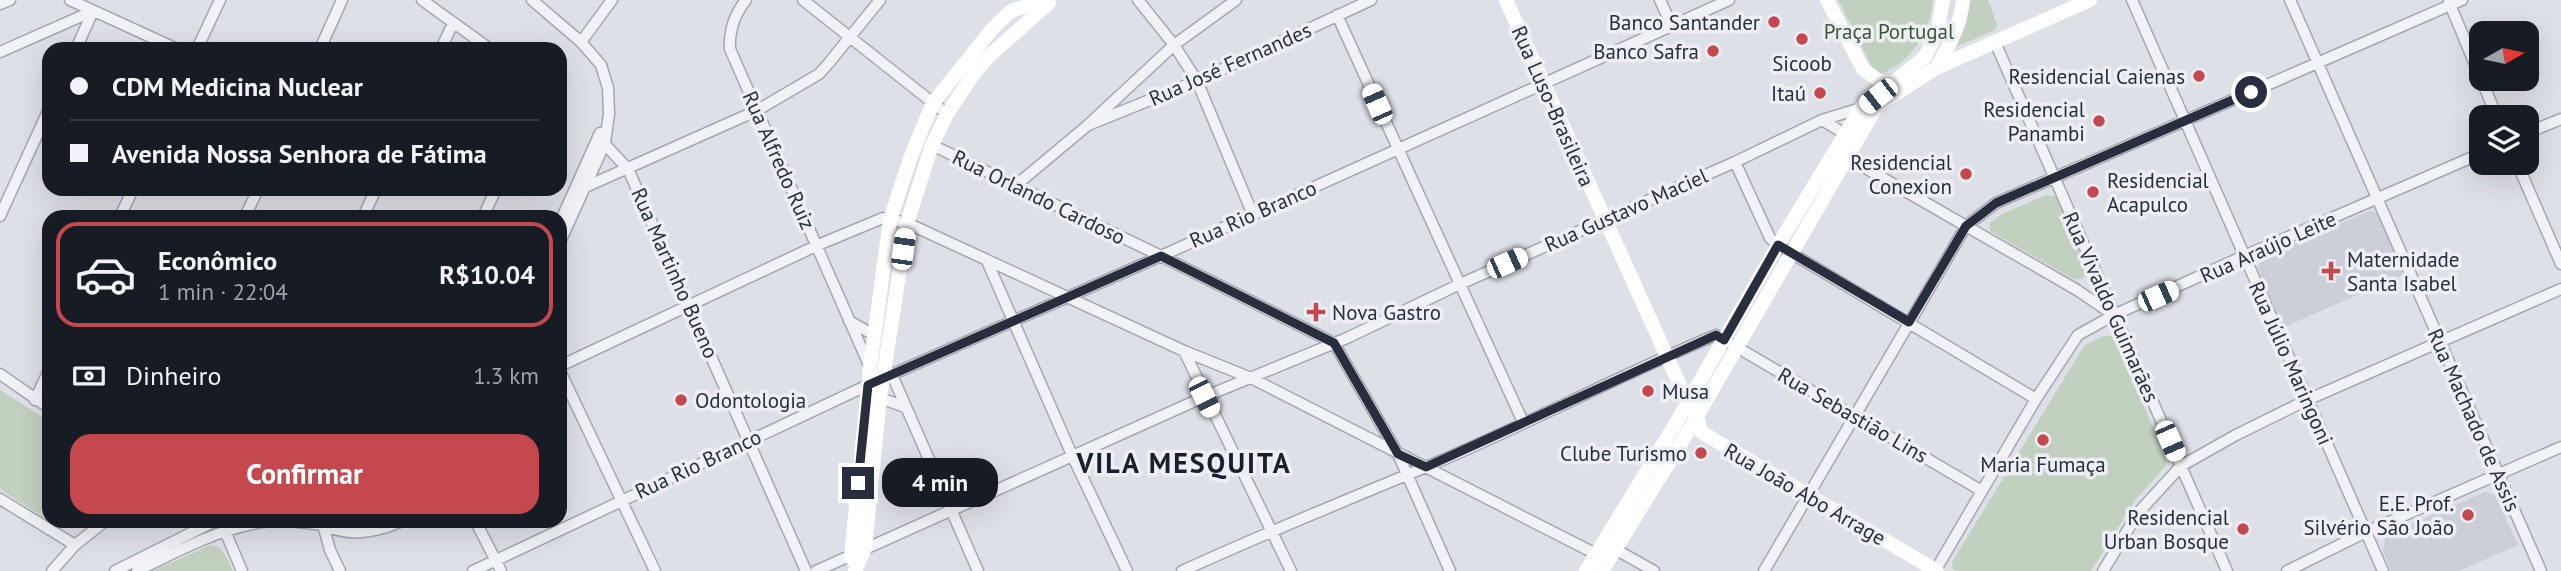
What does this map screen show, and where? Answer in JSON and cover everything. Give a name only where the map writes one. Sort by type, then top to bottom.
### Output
[{"type":"street","points":[[0,4],[10,0]]},
{"type":"street","points":[[70,0],[161,42]]},
{"type":"street","points":[[200,42],[220,0]]},
{"type":"street","points":[[323,42],[342,0]]},
{"type":"street","points":[[422,0],[480,42]]},
{"type":"street","points":[[532,0],[581,42],[601,65],[607,88],[609,114],[602,140],[567,215]]},
{"type":"street","points":[[581,42],[612,0]]},
{"type":"street","name":"Rua Alfredo Ruiz","points":[[746,0],[733,22],[730,50],[870,367]]},
{"type":"street","points":[[803,0],[947,114]]},
{"type":"street","points":[[578,190],[756,111],[819,74],[880,0]]},
{"type":"street","points":[[854,564],[868,385],[890,220],[911,156],[933,103],[993,28],[1016,7],[1044,0]]},
{"type":"street","points":[[816,571],[854,564],[865,548],[880,397],[888,376],[907,223],[932,145],[947,114],[973,75],[989,56],[1052,0]]},
{"type":"street","points":[[1138,0],[1174,45],[1197,81],[1253,215]]},
{"type":"street","points":[[1015,186],[1088,125],[1174,45],[1236,0]]},
{"type":"street","name":"Rua José Fernandes","points":[[1088,125],[1197,81],[1371,0]]},
{"type":"street","name":"Rua Luso-Brasileira","points":[[1506,0],[1688,404]]},
{"type":"street","points":[[1660,0],[1672,26]]},
{"type":"street","name":"Rua Rio Branco","points":[[567,527],[868,385],[1729,0]]},
{"type":"street","points":[[1827,0],[1863,69],[1879,81],[1894,83]]},
{"type":"street","points":[[1602,571],[1689,428],[1688,404],[1778,245],[1861,108],[1926,56],[1937,32],[1943,0]]},
{"type":"street","points":[[1936,68],[1948,48],[1959,19],[1962,0]]},
{"type":"street","points":[[1861,108],[1877,106],[1936,68],[2090,0]]},
{"type":"street","name":"Rua Júlio Maringoni","points":[[2132,0],[2383,571]]},
{"type":"street","name":"Rua Machado de Assis","points":[[2290,0],[2541,571]]},
{"type":"street","points":[[1764,571],[1966,226],[1996,203],[2317,63],[2449,2],[2462,0]]},
{"type":"street","points":[[2449,2],[2492,105]]},
{"type":"street","points":[[1016,7],[1023,26]]},
{"type":"street","points":[[79,42],[93,12]]},
{"type":"street","points":[[0,52],[93,12]]},
{"type":"street","points":[[1337,15],[1458,285],[1523,422]]},
{"type":"street","points":[[444,42],[453,23]]},
{"type":"street","name":"Rua Vivaldo Guimarães","points":[[1995,42],[2227,571]]},
{"type":"street","points":[[1122,94],[1129,108]]},
{"type":"street","points":[[1697,416],[1877,106]]},
{"type":"street","name":"Rua Gustavo Maciel","points":[[865,548],[1204,397],[1334,343],[1822,120],[1861,108]]},
{"type":"street","points":[[2539,128],[2561,119]]},
{"type":"street","points":[[1822,120],[1845,134]]},
{"type":"street","points":[[0,216],[42,124]]},
{"type":"street","name":"Rua Martinho Bueno","points":[[602,140],[628,169],[806,571]]},
{"type":"street","name":"Rua Orlando Cardoso","points":[[932,145],[1334,343]]},
{"type":"street","points":[[1847,158],[2077,290],[2114,315]]},
{"type":"street","name":"Rua Araújo Leite","points":[[1936,571],[2036,399],[2078,335],[2114,315],[2244,256],[2469,159]]},
{"type":"street","points":[[1735,162],[1770,237],[1778,245],[2036,399]]},
{"type":"street","points":[[2522,175],[2561,264]]},
{"type":"street","points":[[567,366],[818,245],[883,218],[907,223],[1184,351],[1251,378],[1596,554]]},
{"type":"street","points":[[987,261],[1126,571]]},
{"type":"street","points":[[2103,571],[2138,513],[2181,466],[2307,400],[2561,289]]},
{"type":"street","points":[[849,321],[874,335]]},
{"type":"street","points":[[1182,571],[1272,530],[1426,467],[1666,356],[1716,335],[1724,340]]},
{"type":"street","name":"Rua Sebastião Lins","points":[[1724,340],[1983,491]]},
{"type":"street","points":[[1334,343],[1398,454],[1450,571]]},
{"type":"street","points":[[1184,351],[1204,397],[1291,571]]},
{"type":"street","points":[[0,374],[42,404]]},
{"type":"street","points":[[888,376],[905,407],[978,571]]},
{"type":"street","points":[[567,384],[654,571]]},
{"type":"street","points":[[35,400],[42,385]]},
{"type":"street","points":[[880,397],[905,407]]},
{"type":"street","name":"Rua João Abo Arrage","points":[[1688,404],[1697,416],[1689,428],[1936,571]]},
{"type":"street","points":[[1586,571],[1689,428]]},
{"type":"street","points":[[2287,571],[2367,532],[2561,447]]},
{"type":"street","points":[[0,499],[42,525]]},
{"type":"street","points":[[47,528],[75,545]]},
{"type":"street","points":[[52,571],[75,545],[96,528]]},
{"type":"street","points":[[118,570],[201,528]]},
{"type":"street","points":[[137,571],[225,531],[238,528]]},
{"type":"street","points":[[324,528],[330,550],[340,571]]},
{"type":"street","points":[[332,528],[339,532],[361,533],[384,528]]},
{"type":"street","points":[[479,528],[500,571]]},
{"type":"street","name":"Rua Rio Branco","points":[[473,571],[565,528]]},
{"type":"street","points":[[225,531],[242,571]]},
{"type":"street","points":[[1615,549],[1654,571]]},
{"type":"shaded area","name":"Maternidade Santa Isabel","points":[[2373,211],[2381,216],[2405,274],[2282,328],[2258,268],[2263,257]]},
{"type":"shaded area","name":"E.E. Prof. Silvério São João","points":[[2485,492],[2495,495],[2518,545],[2459,571],[2391,571],[2383,550],[2386,535]]},
{"type":"green space","name":"Praça Portugal","points":[[1838,0],[1933,0],[1928,24],[1916,46],[1900,63],[1879,74],[1875,73]]},
{"type":"green space","name":"Praça Portugal","points":[[1970,0],[1988,0],[1997,25],[1995,30],[1956,47],[1966,25]]},
{"type":"green space","points":[[2046,195],[2057,197],[2088,271],[2083,278],[2075,280],[1990,231],[1990,223],[2002,214]]},
{"type":"green space","points":[[2103,336],[2116,340],[2167,461],[2165,467],[2136,499],[2091,571],[1953,569],[1952,562],[2084,346]]},
{"type":"green space","points":[[0,390],[42,417],[42,516],[0,489]]},
{"type":"green space","points":[[211,545],[223,552],[233,571],[152,571]]},
{"type":"place","name":"Banco Santander","points":[[1774,22]]},
{"type":"place","name":"Sicoob","points":[[1802,39]]},
{"type":"place","name":"Banco Safra","points":[[1713,51]]},
{"type":"place","name":"Residencial Caienas","points":[[2199,76]]},
{"type":"place","name":"Itaú","points":[[1820,93]]},
{"type":"place","name":"Residencial Panambi","points":[[2099,121]]},
{"type":"place","name":"Residencial Conexion","points":[[1966,174]]},
{"type":"place","name":"Residencial Acapulco","points":[[2093,192]]},
{"type":"place","name":"Maternidade Santa Isabel","points":[[2331,271]]},
{"type":"place","name":"Nova Gastro","points":[[1316,312]]},
{"type":"place","name":"Musa","points":[[1648,391]]},
{"type":"place","name":"Odontologia","points":[[681,400]]},
{"type":"place","name":"Maria Fumaça","points":[[2043,440]]},
{"type":"place","name":"Clube Turismo","points":[[1701,453]]},
{"type":"place","name":"E.E. Prof. Silvério São João","points":[[2468,515]]},
{"type":"place","name":"Residencial Urban Bosque","points":[[2243,529]]},
{"type":"district","name":"VILA MESQUITA","points":[[1184,462]]},
{"type":"route","points":[[858,483],[868,385],[1161,256],[1334,343],[1398,454],[1426,467],[1666,356],[1716,335],[1724,340],[1778,245],[1909,322],[1966,226],[1996,203],[2251,92]]}]
